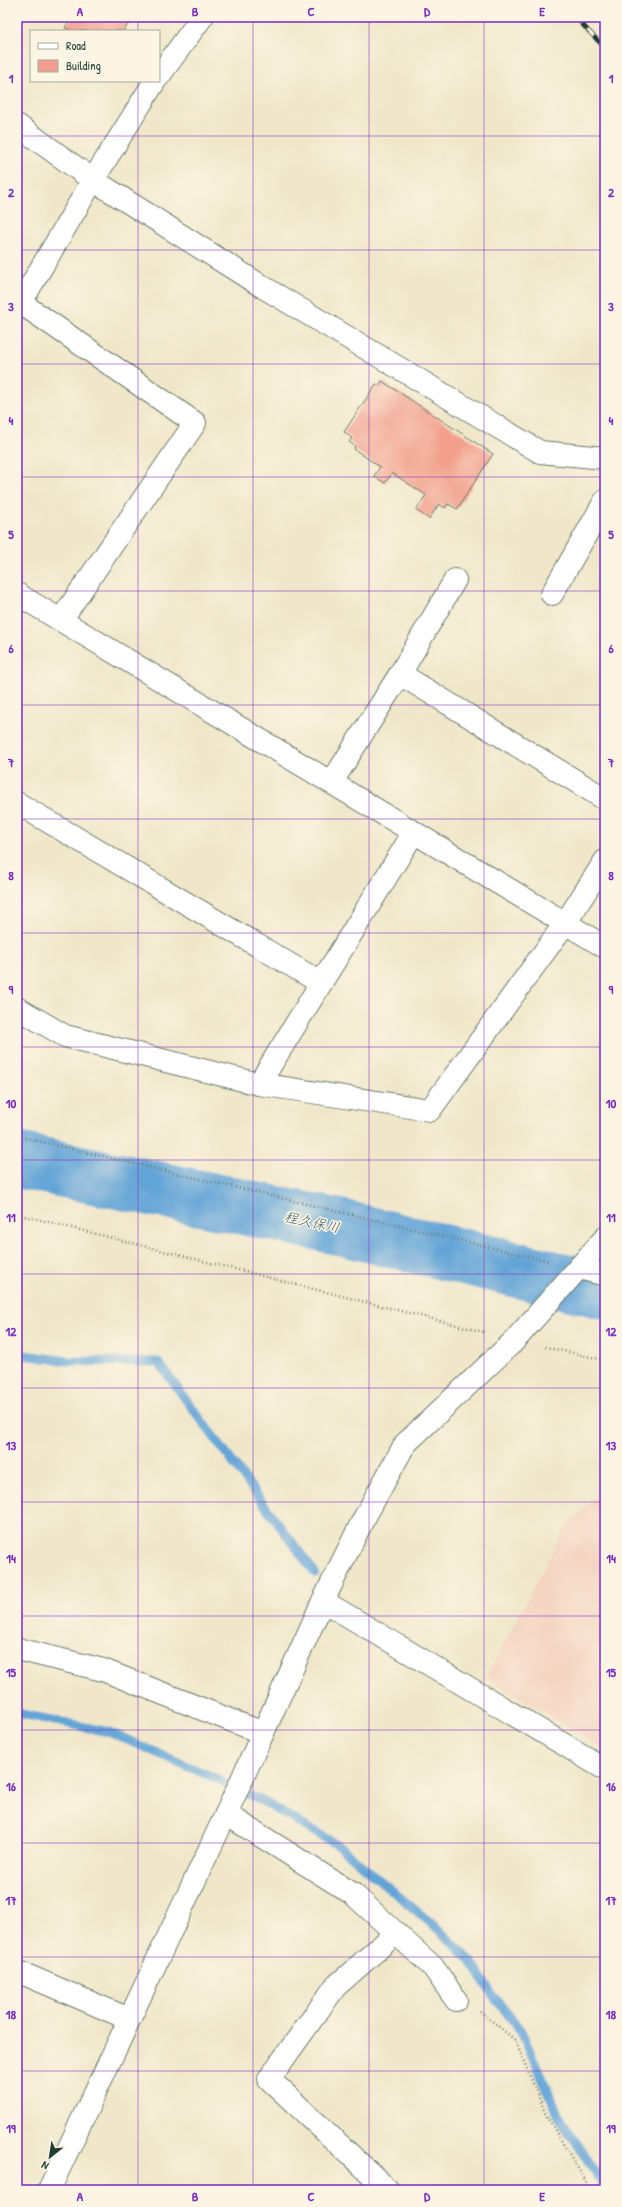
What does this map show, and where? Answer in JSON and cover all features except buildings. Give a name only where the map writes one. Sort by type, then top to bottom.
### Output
[{"type":"street","points":[[160,75],[202,17]]},
{"type":"street","points":[[61,620],[195,423],[19,306],[93,180],[154,82]]},
{"type":"street","points":[[17,125],[93,180],[263,287],[540,452],[605,458]]},
{"type":"street","points":[[552,594],[605,501]]},
{"type":"street","points":[[332,782],[400,674],[455,580]]},
{"type":"street","points":[[17,594],[566,922],[605,947]]},
{"type":"street","points":[[400,674],[605,799]]},
{"type":"street","points":[[17,803],[321,983]]},
{"type":"street","points":[[259,1084],[414,832]]},
{"type":"street","points":[[17,1008],[65,1036],[259,1084],[430,1110],[566,922],[605,861]]},
{"type":"street","points":[[49,2190],[245,1772],[323,1601],[362,1522],[405,1444],[518,1337],[605,1238]]},
{"type":"street","points":[[575,1272],[605,1275]]},
{"type":"street","points":[[323,1601],[605,1769]]},
{"type":"street","points":[[17,1649],[103,1670],[263,1733]]},
{"type":"street","points":[[226,1812],[353,1894],[433,1966],[456,2000]]},
{"type":"street","points":[[388,2190],[269,2079],[335,1987],[396,1933]]},
{"type":"street","points":[[17,1971],[129,2019]]},
{"type":"path","points":[[17,1136],[575,1272]]},
{"type":"path","points":[[17,1214],[518,1337],[605,1360]]},
{"type":"path","points":[[456,2000],[468,2001],[515,2040],[547,2117],[591,2190]]},
{"type":"shaded area","points":[[605,1487],[605,1750],[486,1677],[566,1526]]},
{"type":"waterway","name":"程久保川","points":[[17,1160],[339,1227],[605,1291]]},
{"type":"waterway","points":[[17,1354],[67,1361],[158,1362],[315,1573]]},
{"type":"waterway","points":[[17,1713],[109,1732],[215,1778],[264,1802],[339,1846],[438,1929],[471,1961],[492,1994],[521,2031],[559,2116],[605,2187]]},
{"type":"railway","points":[[575,17],[605,48]]},
{"type":"railway","points":[[596,17],[605,27]]}]
